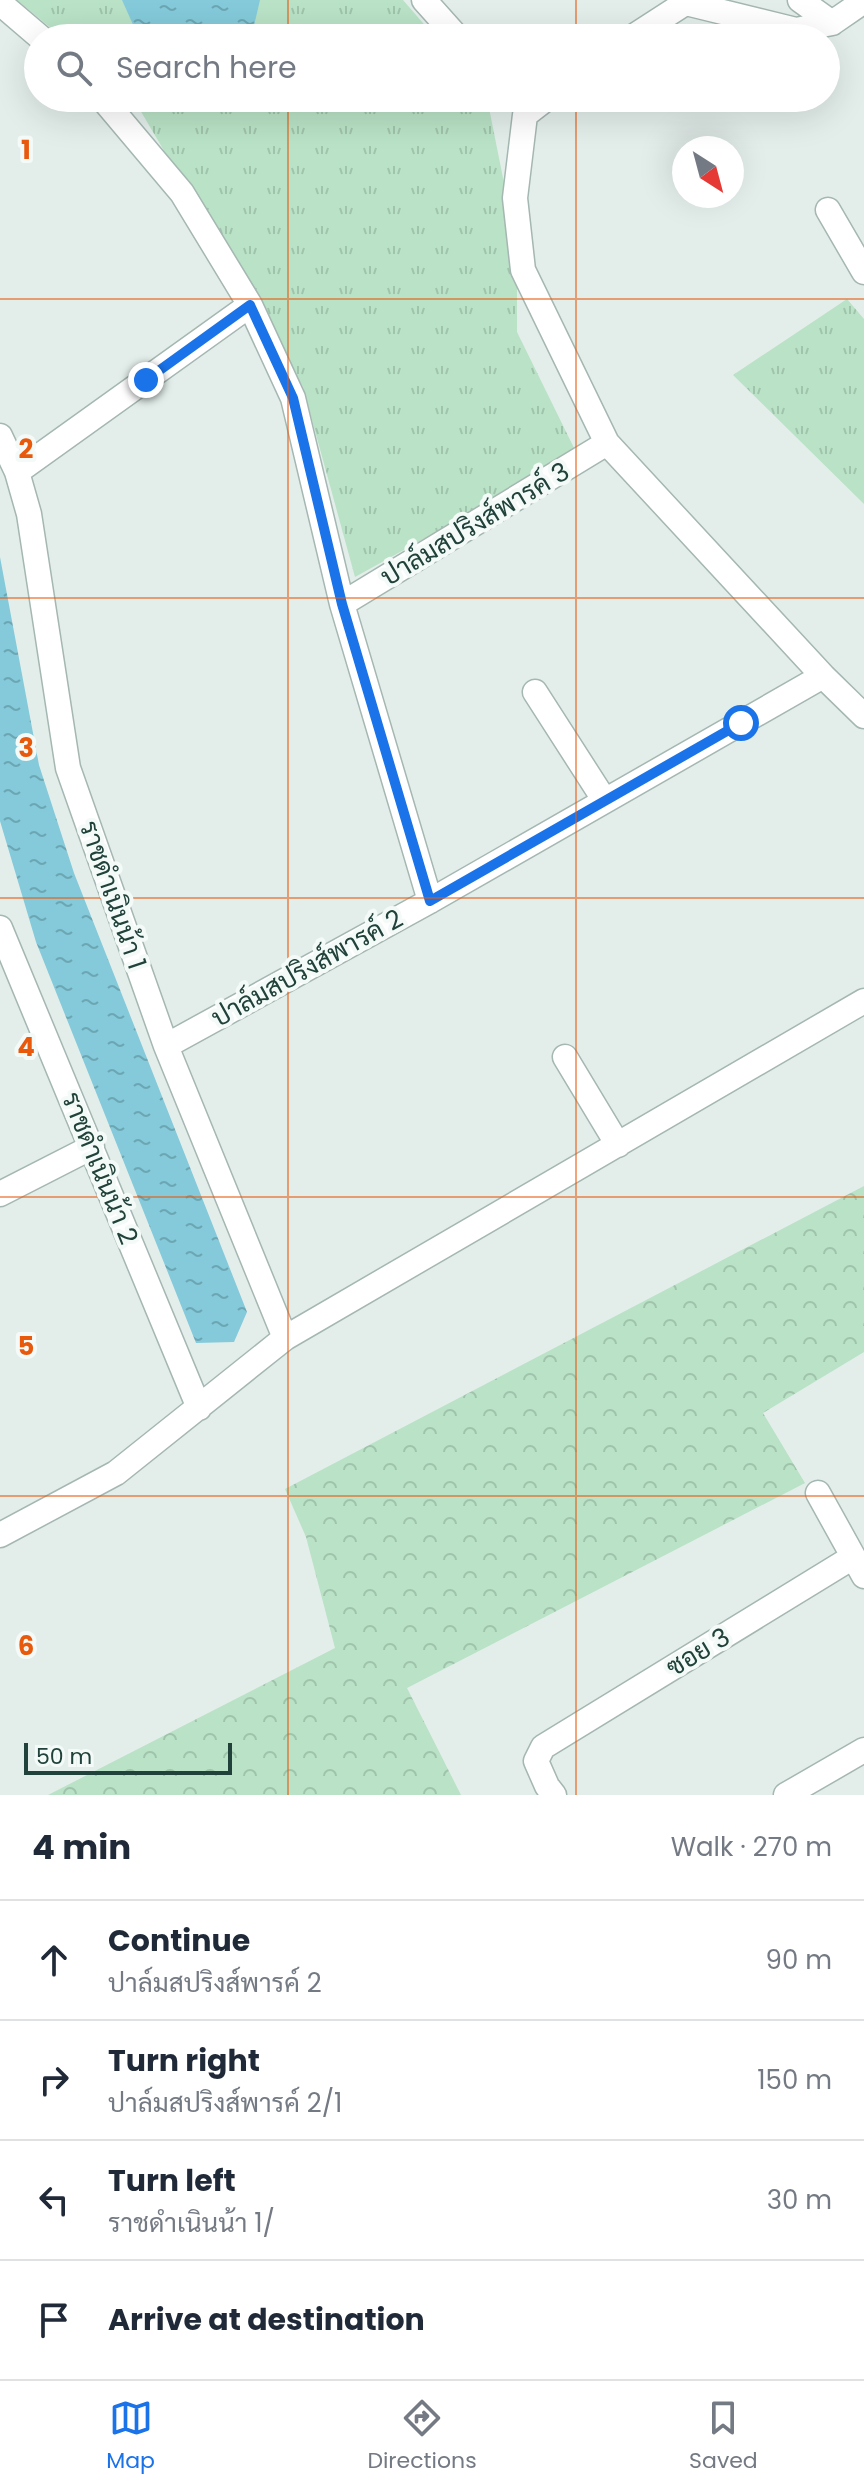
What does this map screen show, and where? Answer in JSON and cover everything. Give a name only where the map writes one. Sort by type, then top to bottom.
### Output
[{"type":"street","points":[[424,0],[445,24]]},
{"type":"street","points":[[800,0],[832,23]]},
{"type":"street","points":[[653,24],[688,1],[774,24]]},
{"type":"street","points":[[827,24],[864,1]]},
{"type":"street","points":[[0,3],[25,24]]},
{"type":"street","points":[[114,112],[182,193],[250,305],[293,398],[342,604],[430,901]]},
{"type":"street","points":[[518,112],[515,198],[523,270],[607,443],[823,676],[864,716]]},
{"type":"street","points":[[828,210],[864,272]]},
{"type":"street","points":[[17,472],[250,305]]},
{"type":"street","name":"ราชดำเนินน้า 1","points":[[0,436],[17,472],[29,514],[68,768],[166,1046],[285,1338]]},
{"type":"street","name":"ปาล์มสปริงส์พารค์ 3","points":[[342,604],[607,443]]},
{"type":"street","name":"ปาล์มสปริงส์พารค์ 2","points":[[166,1046],[430,901],[823,676]]},
{"type":"street","points":[[535,692],[605,801]]},
{"type":"street","name":"ราชดำเนินน้า 2","points":[[0,928],[199,1408]]},
{"type":"street","points":[[0,1535],[116,1473],[285,1338],[864,1001]]},
{"type":"street","points":[[565,1057],[618,1145]]},
{"type":"street","points":[[0,1194],[92,1147]]},
{"type":"street","points":[[818,1493],[859,1566]]},
{"type":"street","name":"ซอย 3","points":[[554,1795],[536,1761],[543,1747],[859,1566]]},
{"type":"street","points":[[786,1795],[864,1750]]},
{"type":"green space","points":[[17,0],[403,0],[424,24],[46,24]]},
{"type":"green space","points":[[141,112],[490,112],[517,248],[517,332],[577,454],[355,577],[303,387]]},
{"type":"green space","points":[[847,299],[864,319],[864,504],[733,375]]},
{"type":"green space","points":[[864,1186],[864,1352],[763,1413],[805,1483],[407,1688],[461,1795],[48,1795],[335,1648],[306,1537],[285,1489]]},
{"type":"water","points":[[122,0],[260,0],[254,24],[133,24]]},
{"type":"water","points":[[0,557],[39,765],[74,873],[247,1312],[234,1342],[196,1343],[36,942],[0,821]]},
{"type":"route","points":[[146,380],[250,305],[293,398],[342,604],[430,901],[741,723]]}]
